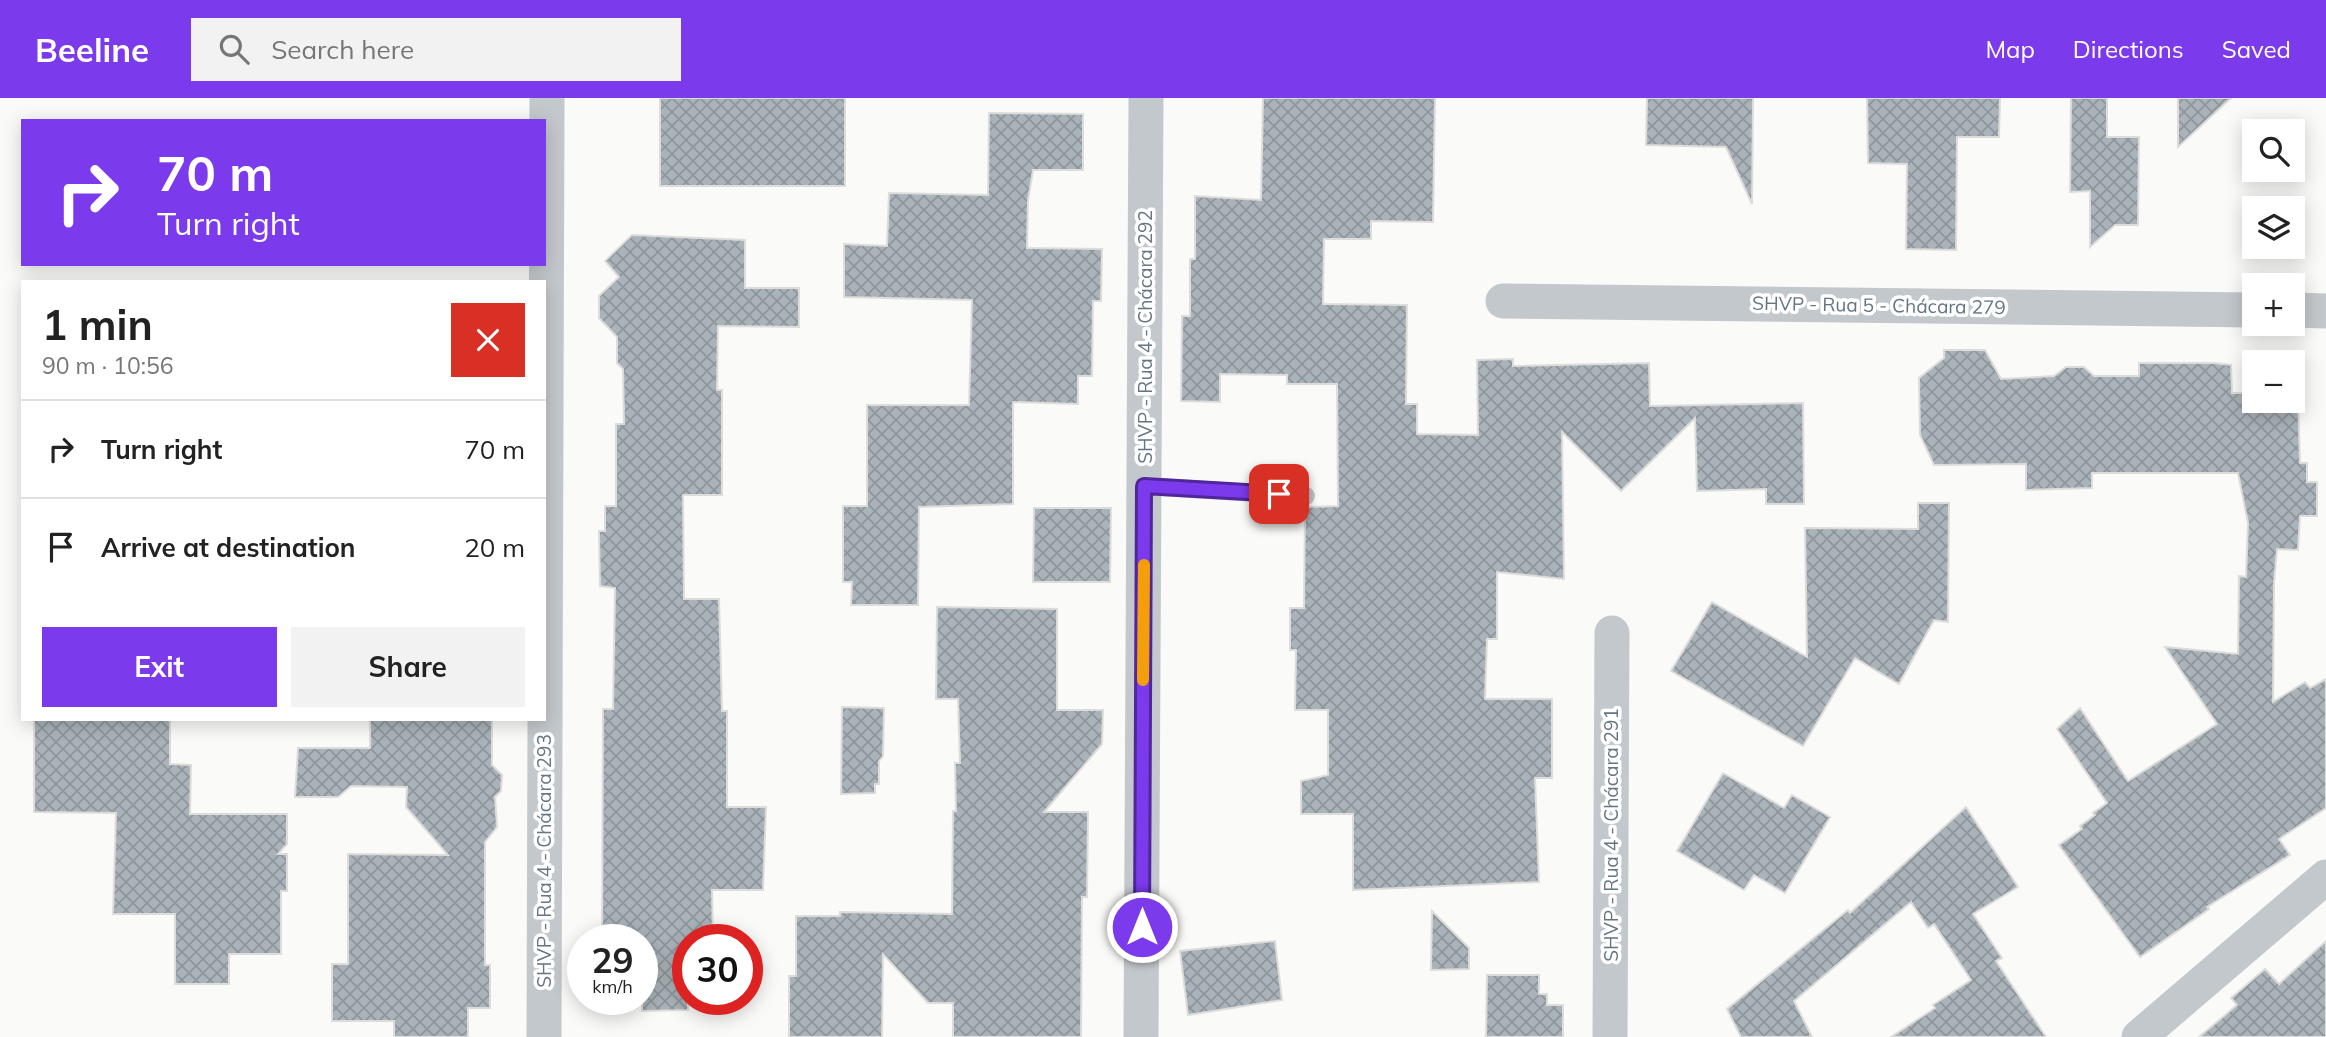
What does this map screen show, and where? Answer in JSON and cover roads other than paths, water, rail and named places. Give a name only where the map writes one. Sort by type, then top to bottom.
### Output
[{"type":"street","name":"SHVP - Rua 4 - Chácara 293","points":[[546,411],[547,98]]},
{"type":"street","name":"SHVP - Rua 4 - Chácara 292","points":[[1141,1037],[1146,98]]},
{"type":"street","name":"SHVP - Rua 5 - Chácara 279","points":[[1503,301],[2242,310]]},
{"type":"street","points":[[2305,310],[2326,311]]},
{"type":"street","name":"SHVP - Rua 4 - Chácara 291","points":[[1610,1037],[1612,633]]},
{"type":"street","name":"SHVP - Rua 4 - Chácara 293","points":[[544,1037],[545,721]]},
{"type":"street","points":[[2139,1037],[2326,877]]},
{"type":"lane","points":[[1144,486],[1306,496]]}]
